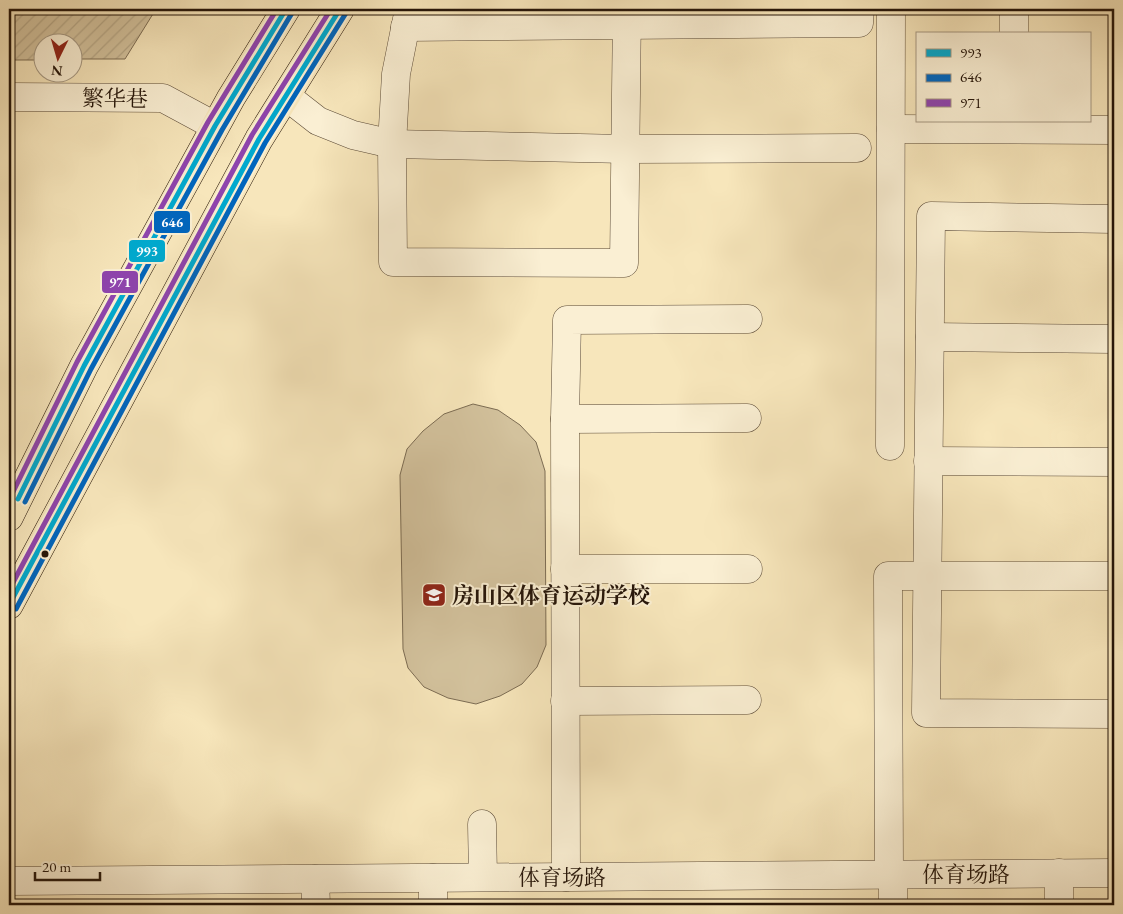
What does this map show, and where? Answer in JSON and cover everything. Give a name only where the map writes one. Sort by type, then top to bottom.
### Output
[{"type":"main road","points":[[9,517],[84,366],[231,98],[286,9]]},
{"type":"main road","points":[[9,605],[259,139],[340,9]]},
{"type":"street","points":[[627,17],[624,263],[393,262],[392,144],[396,74],[407,18],[627,17],[859,23],[860,9]]},
{"type":"street","points":[[890,446],[891,9]]},
{"type":"street","points":[[1014,9],[1014,32]]},
{"type":"street","name":"繁华巷","points":[[9,96],[163,98],[216,126]]},
{"type":"street","points":[[286,96],[318,120],[353,135],[392,144],[626,149],[857,148]]},
{"type":"street","points":[[891,129],[1014,126],[1114,130]]},
{"type":"street","points":[[1114,219],[931,216],[926,713],[1114,714]]},
{"type":"street","points":[[566,877],[565,419],[567,320],[748,319]]},
{"type":"street","points":[[930,337],[1114,339]]},
{"type":"street","points":[[565,419],[747,418]]},
{"type":"street","points":[[928,461],[1114,462]]},
{"type":"street","points":[[565,569],[748,568]]},
{"type":"street","points":[[894,905],[891,874],[888,576],[1114,576]]},
{"type":"street","points":[[566,701],[747,700]]},
{"type":"street","points":[[482,824],[483,877]]},
{"type":"street","points":[[1059,873],[1059,905]]},
{"type":"street","name":"体育场路","points":[[9,881],[1114,873]]},
{"type":"street","points":[[433,878],[433,905]]},
{"type":"street","points":[[315,879],[316,905]]},
{"type":"shaded area","points":[[34,9],[156,9],[125,59],[82,59],[82,32],[32,32],[32,60],[9,60],[9,12],[34,11]]},
{"type":"shaded area","points":[[473,404],[498,410],[520,425],[536,442],[545,471],[546,645],[537,667],[522,684],[500,696],[476,704],[448,698],[424,687],[408,668],[403,649],[400,475],[407,449],[423,431],[444,414]]},
{"type":"transit line","name":"971","points":[[11,496],[77,362],[208,122],[277,9]]},
{"type":"transit line","name":"993","points":[[18,499],[84,366],[215,126],[286,9]]},
{"type":"transit line","name":"971","points":[[9,590],[252,135],[331,9]]},
{"type":"transit line","name":"993","points":[[9,605],[259,139],[340,9]]},
{"type":"transit line","name":"646","points":[[25,502],[91,369],[222,130],[292,13]]},
{"type":"transit line","name":"646","points":[[16,609],[265,143],[346,13]]},
{"type":"place","name":"房山区体育运动学校","points":[[434,595]]}]
